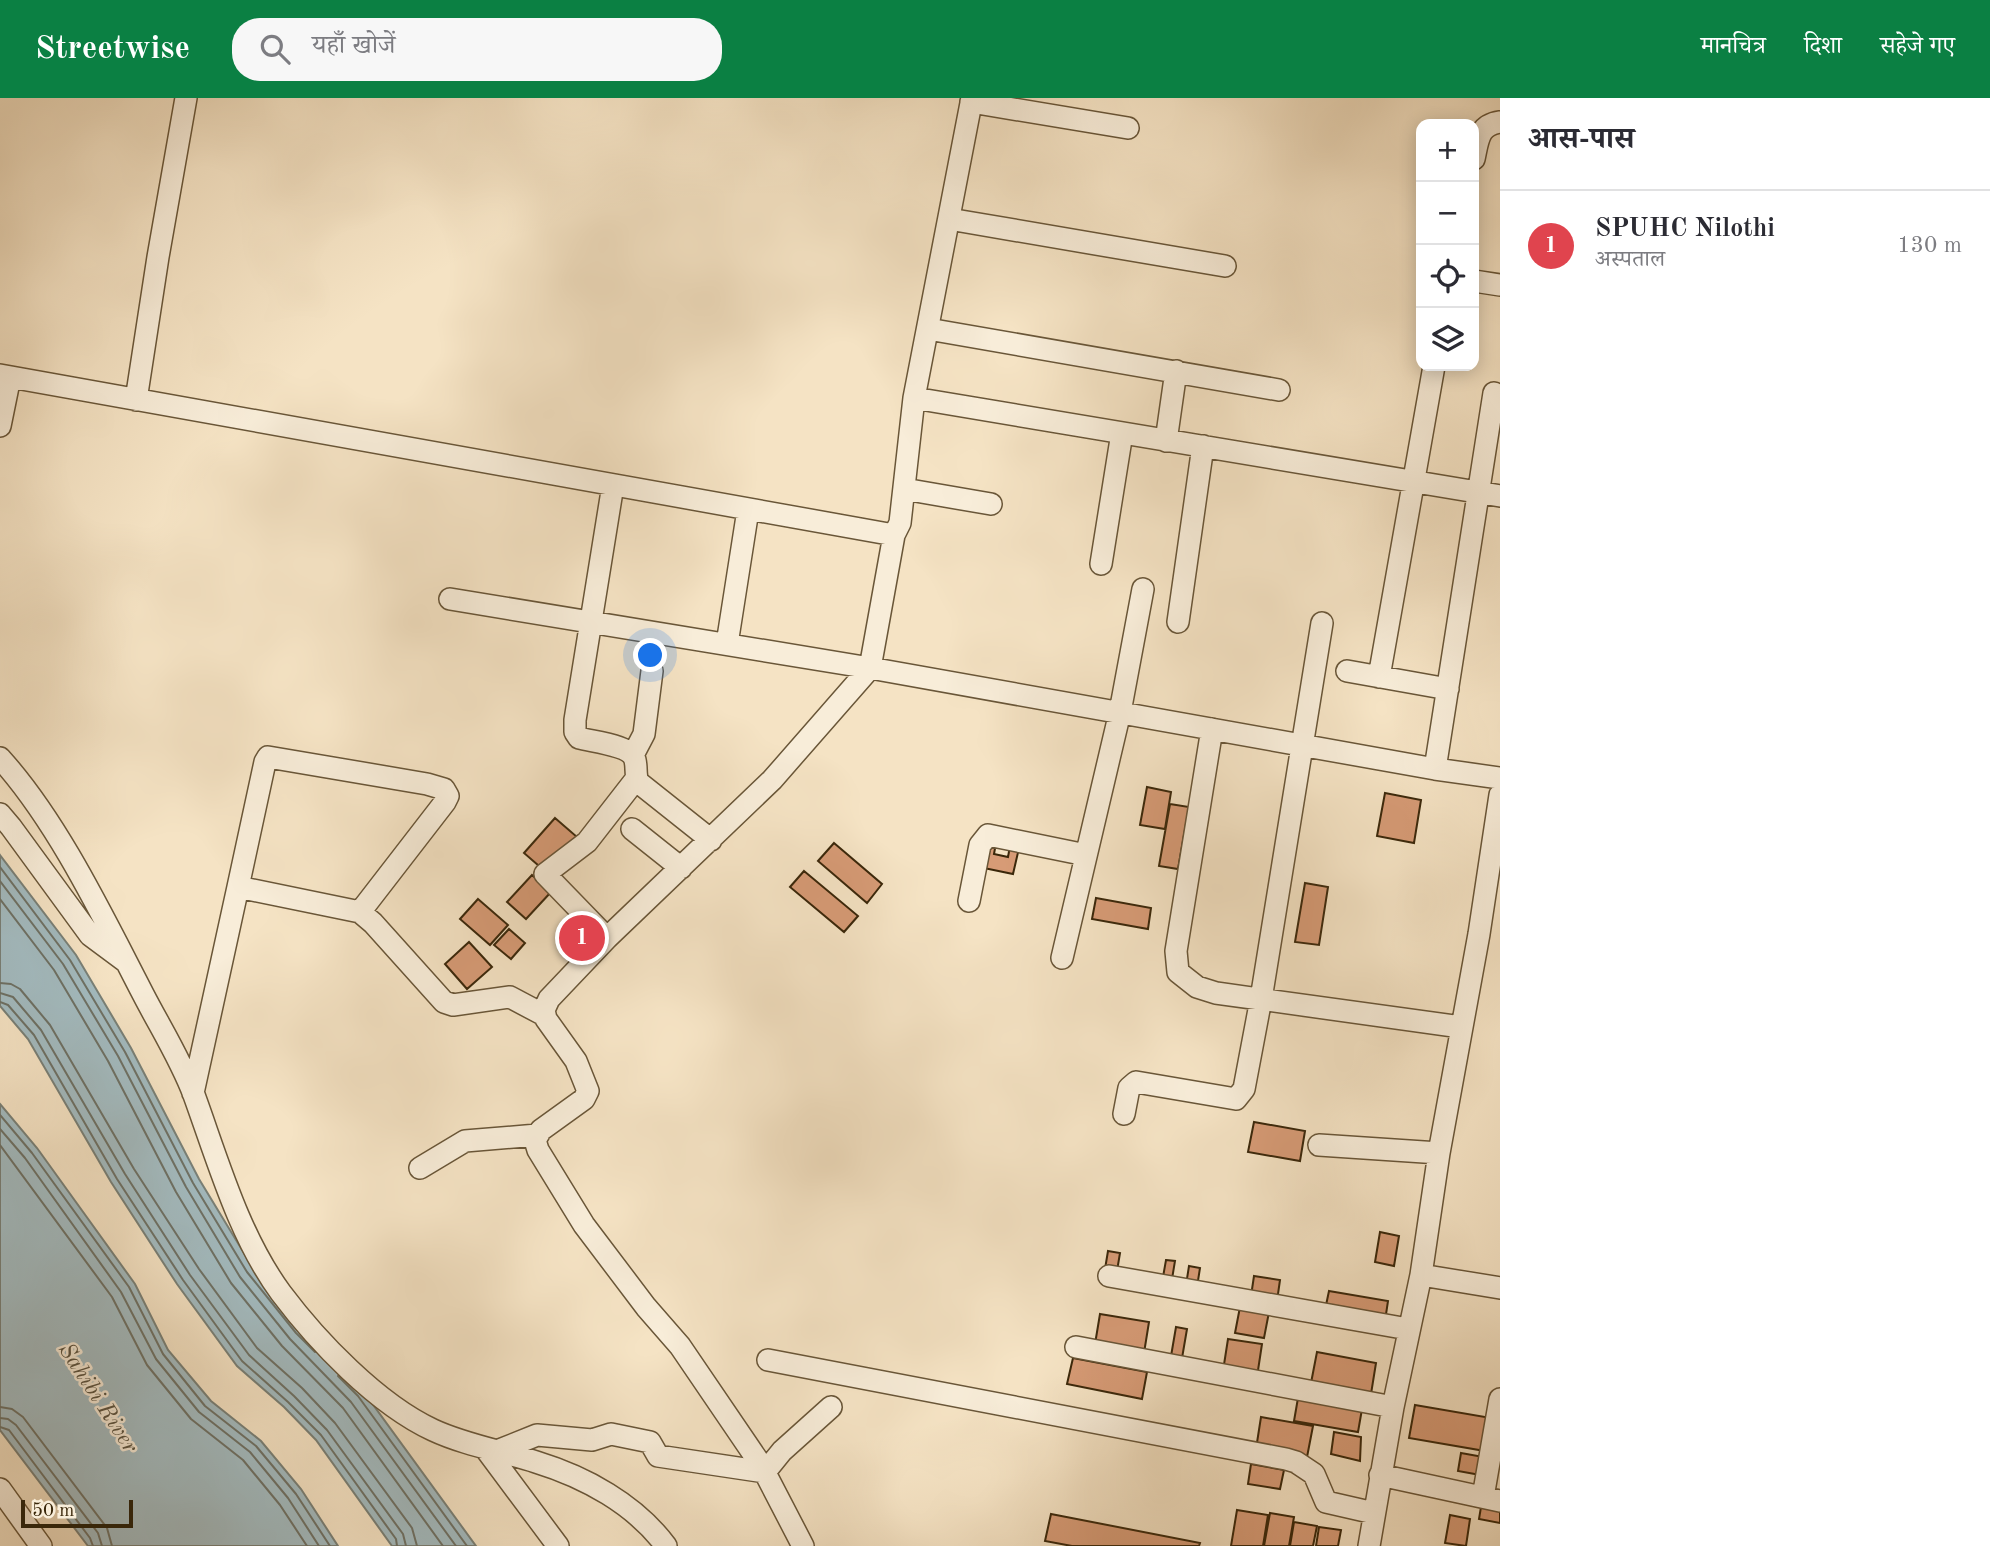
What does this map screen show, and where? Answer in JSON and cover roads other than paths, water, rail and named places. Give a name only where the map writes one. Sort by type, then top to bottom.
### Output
[{"type":"street","points":[[136,400],[186,98]]},
{"type":"street","points":[[544,1015],[548,999],[797,753],[870,668],[894,535],[900,523],[914,398],[971,100],[1128,128]]},
{"type":"street","points":[[1479,134],[1486,126],[1500,122]]},
{"type":"street","points":[[949,219],[1225,266]]},
{"type":"street","points":[[1479,282],[1500,285]]},
{"type":"street","points":[[928,329],[1279,390]]},
{"type":"street","points":[[1379,677],[1433,371]]},
{"type":"street","points":[[1166,441],[1175,372]]},
{"type":"street","points":[[0,425],[5,376],[894,535]]},
{"type":"street","points":[[1435,769],[1494,393]]},
{"type":"street","points":[[914,398],[1500,496]]},
{"type":"street","points":[[1101,564],[1122,433]]},
{"type":"street","points":[[1178,622],[1203,446]]},
{"type":"street","points":[[613,485],[575,732],[579,738],[618,747],[633,755]]},
{"type":"street","points":[[904,489],[992,504]]},
{"type":"street","points":[[727,644],[748,510]]},
{"type":"street","points":[[1062,958],[1120,712],[1143,589]]},
{"type":"street","points":[[450,599],[870,668],[1435,769],[1500,778]]},
{"type":"street","points":[[1124,1114],[1129,1088],[1136,1082],[1236,1098],[1240,1097],[1246,1083],[1322,623]]},
{"type":"street","points":[[652,671],[644,734],[633,755],[636,779],[644,789],[711,840]]},
{"type":"street","points":[[1347,671],[1448,689]]},
{"type":"street","points":[[1212,729],[1175,962],[1178,972],[1197,987],[1216,993],[1461,1027]]},
{"type":"street","points":[[193,1093],[268,757],[444,789],[448,796],[445,802],[360,912]]},
{"type":"street","points":[[0,758],[33,799],[73,864],[127,962],[193,1093],[253,1250],[281,1293],[343,1364],[419,1423],[435,1431],[538,1462],[588,1483],[610,1495],[642,1520],[666,1546]]},
{"type":"street","points":[[607,938],[545,874],[587,842],[636,779]]},
{"type":"street","points":[[1369,1546],[1393,1407],[1421,1275],[1461,1027],[1489,936],[1500,795]]},
{"type":"street","points":[[0,814],[90,935],[127,962]]},
{"type":"street","points":[[632,829],[681,868]]},
{"type":"street","points":[[968,901],[980,845],[988,835],[1086,855]]},
{"type":"street","points":[[238,887],[360,912],[444,1003],[453,1005],[510,997],[544,1015],[576,1061],[588,1091],[584,1099],[537,1135],[465,1141],[420,1168]]},
{"type":"street","points":[[537,1135],[538,1150],[584,1225],[646,1307],[680,1346],[765,1472],[803,1546]]},
{"type":"street","points":[[1319,1144],[1439,1153]]},
{"type":"street","points":[[1421,1275],[1500,1288]]},
{"type":"street","points":[[1109,1276],[1408,1329]]},
{"type":"street","points":[[1076,1347],[1393,1407]]},
{"type":"street","points":[[768,1360],[1286,1459],[1314,1474],[1326,1502],[1374,1513]]},
{"type":"street","points":[[1380,1475],[1492,1499],[1500,1399]]},
{"type":"street","points":[[765,1472],[782,1451],[831,1406]]},
{"type":"street","points":[[491,1449],[537,1434],[592,1440],[611,1434],[650,1442],[658,1455],[765,1472]]},
{"type":"street","points":[[491,1449],[558,1546]]},
{"type":"street","points":[[0,1489],[40,1546]]},
{"type":"water","points":[[0,855],[76,955],[131,1048],[199,1179],[253,1268],[363,1391],[476,1546],[392,1546],[316,1440],[284,1407],[237,1366],[177,1284],[111,1182],[28,1039],[0,1006]]},
{"type":"water","name":"Sahibi River","points":[[0,1104],[37,1148],[135,1284],[168,1350],[211,1401],[261,1441],[301,1489],[338,1546],[88,1546],[0,1430]]},
{"type":"place","name":"SPUHC Nilothi","points":[[582,938]]}]
